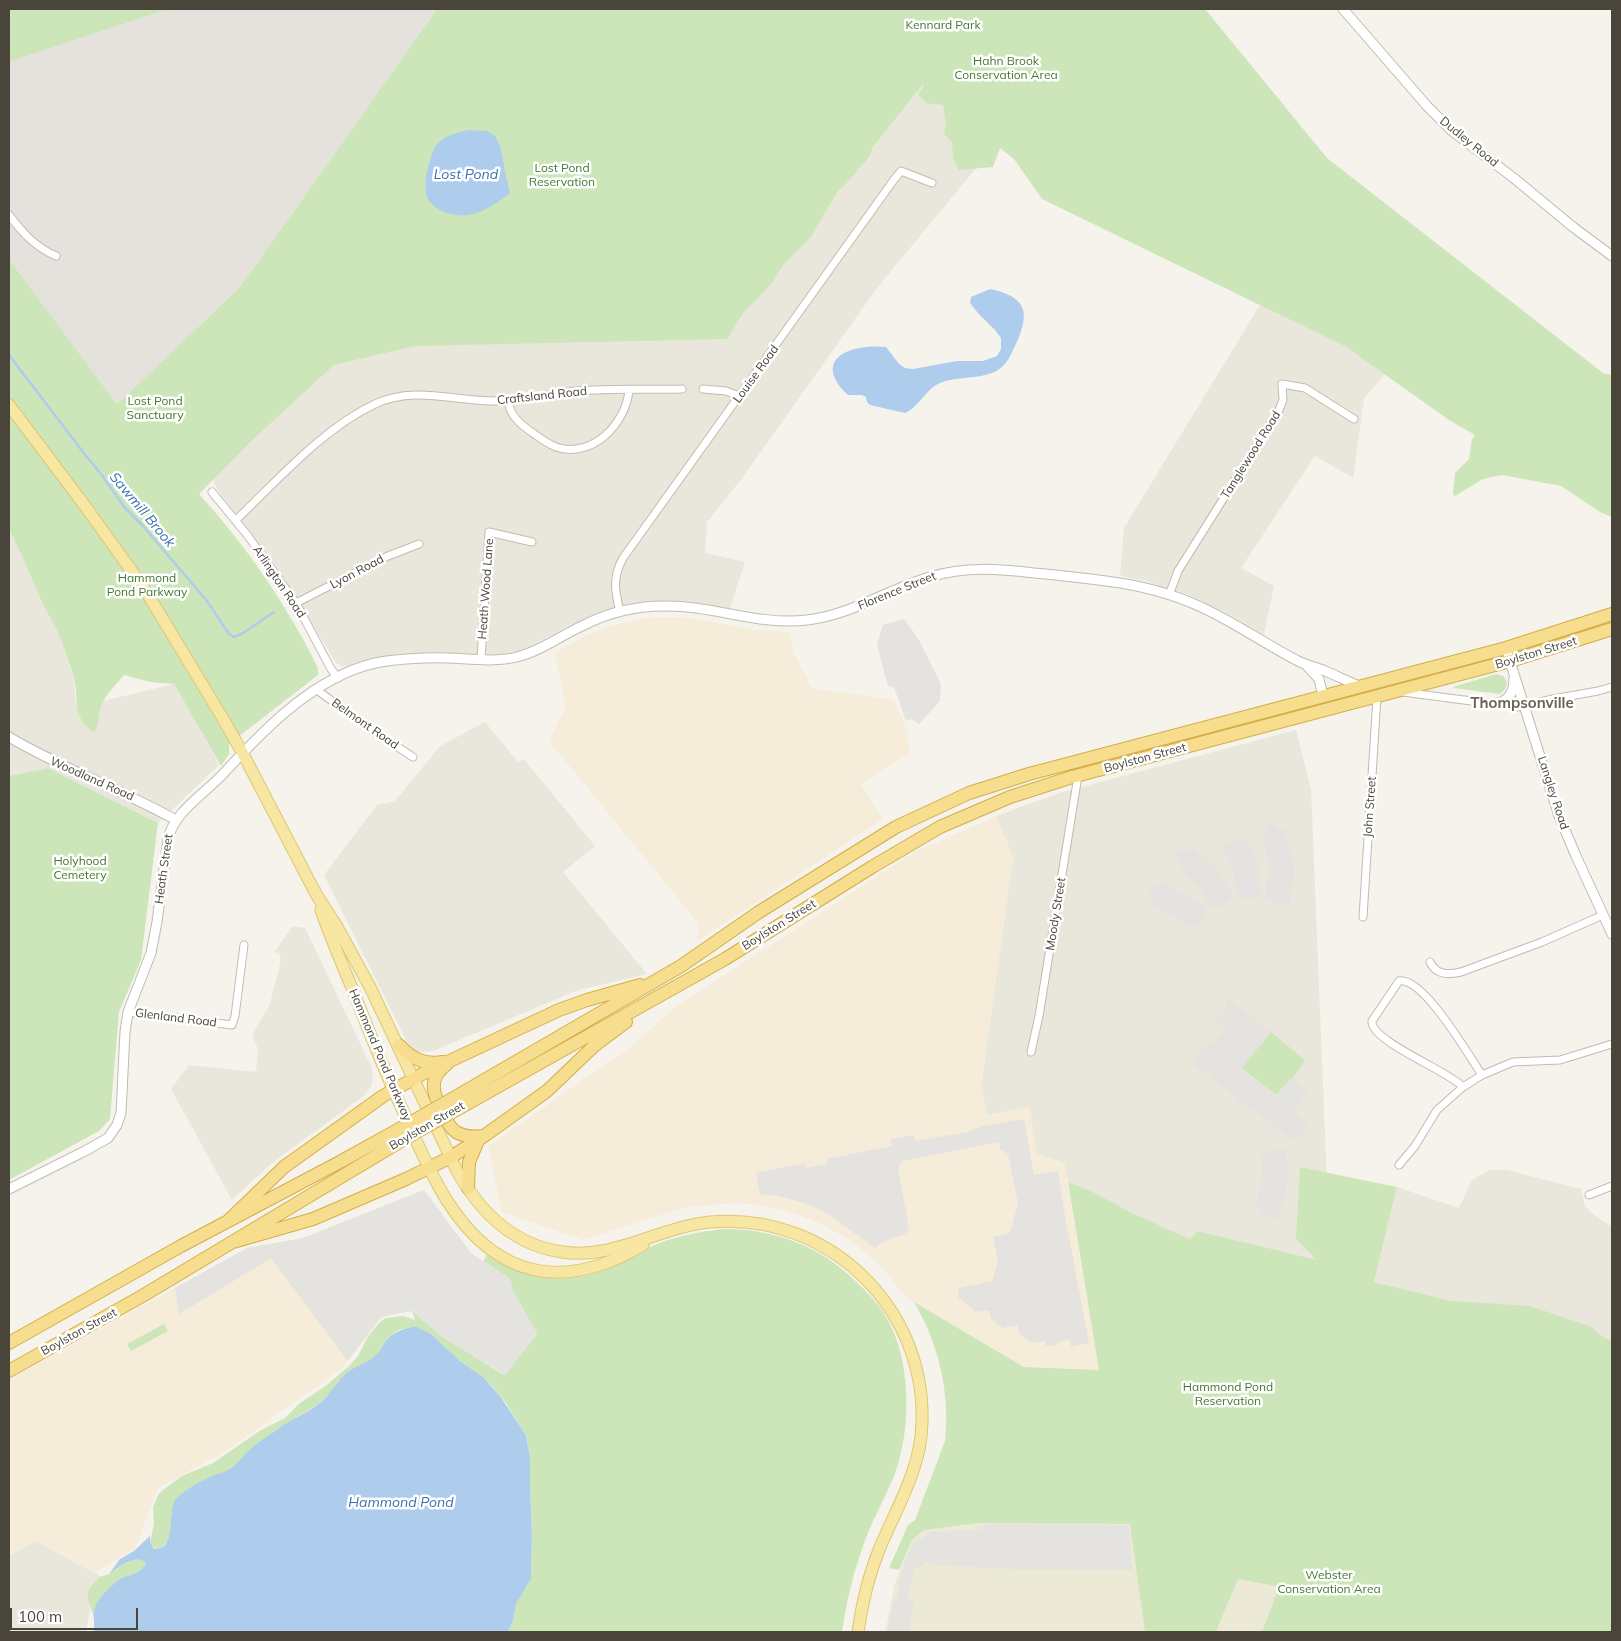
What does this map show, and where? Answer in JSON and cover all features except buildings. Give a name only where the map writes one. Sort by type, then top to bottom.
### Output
[{"type":"highway","name":"Boylston Street","points":[[9,1343],[229,1220],[338,1163],[403,1133],[447,1108],[695,958],[759,912],[865,845],[896,827],[945,803],[985,787],[1029,774],[1506,648],[1612,614]]},
{"type":"highway","name":"Boylston Street","points":[[447,1108],[596,1030],[725,959],[881,862],[940,828],[1010,797],[1078,776],[1378,696],[1512,667],[1612,630]]},
{"type":"highway","points":[[229,1220],[289,1163],[372,1103],[394,1090],[568,1006],[656,981]]},
{"type":"highway","points":[[233,1242],[313,1219],[451,1157],[547,1091],[603,1038],[666,992]]},
{"type":"highway","points":[[399,1046],[420,1062],[435,1063],[453,1060]]},
{"type":"highway","points":[[453,1060],[440,1070],[437,1075],[433,1089],[436,1099],[454,1131],[468,1136],[482,1137]]},
{"type":"highway","name":"Boylston Street","points":[[9,1371],[138,1299],[233,1242],[343,1175],[403,1133]]},
{"type":"highway","points":[[468,1188],[469,1162],[482,1137]]},
{"type":"main road","name":"Hammond Pond Parkway","points":[[9,405],[144,588],[242,752],[316,894],[344,938],[399,1046],[451,1157],[468,1188],[484,1209],[503,1227],[524,1240],[551,1250],[578,1254],[607,1251],[664,1232],[709,1222],[769,1225],[798,1234],[825,1247],[845,1260],[862,1275],[885,1301],[905,1335],[915,1362],[921,1391],[921,1442],[911,1480],[872,1567],[858,1632]]},
{"type":"main road","name":"Hammond Pond Parkway","points":[[316,894],[332,939],[394,1090],[430,1168],[450,1205],[468,1229],[481,1242],[507,1260],[536,1270],[569,1272],[594,1268],[621,1257],[664,1232]]},
{"type":"street","name":"Dudley Road","points":[[1343,9],[1427,106],[1452,131],[1612,256]]},
{"type":"street","name":"Louise Road","points":[[620,612],[615,583],[616,574],[623,558],[900,171],[932,183]]},
{"type":"street","points":[[9,214],[34,244],[56,256]]},
{"type":"street","name":"Tanglewood Road","points":[[1169,595],[1178,571],[1279,410],[1283,400],[1282,384],[1304,388],[1354,418]]},
{"type":"street","name":"Craftsland Road","points":[[236,520],[320,442],[375,404],[398,396],[424,395],[489,401],[575,391],[682,389]]},
{"type":"street","points":[[703,389],[726,391],[739,396]]},
{"type":"street","points":[[508,400],[511,413],[516,419],[541,439],[556,447],[568,449],[579,448],[600,440],[613,428],[626,405],[629,390]]},
{"type":"street","name":"Arlington Road","points":[[212,492],[236,520],[296,603],[331,669],[338,678]]},
{"type":"street","name":"Heath Wood Lane","points":[[484,659],[490,532],[532,542]]},
{"type":"street","name":"Lyon Road","points":[[296,603],[388,556],[419,544]]},
{"type":"street","name":"Florence Street","points":[[484,659],[506,659],[522,656],[584,625],[620,612],[652,606],[678,606],[781,622],[807,620],[834,616],[849,611],[906,585],[929,577],[974,569],[1004,570],[1107,581],[1169,595],[1203,607],[1302,663],[1359,686]]},
{"type":"street","name":"Langley Road","points":[[1506,648],[1559,816],[1612,934]]},
{"type":"street","name":"Heath Street","points":[[9,1189],[108,1138],[117,1125],[121,1112],[125,1032],[128,1012],[151,953],[170,828],[176,820],[242,752],[287,711],[338,678],[361,667],[393,661],[443,657],[484,659]]},
{"type":"street","name":"Florence Street","points":[[1302,663],[1318,677],[1323,696]]},
{"type":"street","points":[[1492,704],[1505,701],[1511,695],[1514,686],[1512,667]]},
{"type":"street","points":[[1398,692],[1517,707],[1612,687]]},
{"type":"street","name":"Belmont Road","points":[[317,690],[373,731],[413,757]]},
{"type":"street","name":"John Street","points":[[1363,917],[1378,696]]},
{"type":"street","name":"Woodland Road","points":[[9,737],[36,753],[148,804],[176,820]]},
{"type":"street","name":"Moody Street","points":[[1032,1052],[1078,776]]},
{"type":"street","points":[[1430,962],[1435,970],[1441,973],[1461,972],[1542,942],[1603,915]]},
{"type":"street","name":"Glenland Road","points":[[128,1012],[232,1025],[235,1016],[244,944]]},
{"type":"street","points":[[1463,1087],[1454,1079],[1398,1048],[1373,1028],[1372,1021],[1399,981],[1407,981],[1432,1001],[1482,1075]]},
{"type":"street","points":[[1399,1165],[1415,1146],[1437,1110],[1463,1087],[1482,1075],[1512,1062],[1560,1060],[1612,1044]]},
{"type":"street","points":[[1589,1194],[1612,1186]]},
{"type":"shaded area","points":[[169,9],[437,9],[240,287],[117,404],[9,259],[9,62]]},
{"type":"shaded area","points":[[918,80],[996,144],[877,288],[743,477],[707,522],[705,553],[745,562],[729,611],[698,603],[655,601],[630,603],[574,623],[519,652],[490,655],[431,652],[371,658],[344,667],[336,663],[286,581],[217,489],[212,476],[334,365],[416,346]]},
{"type":"shaded area","points":[[1260,305],[1346,347],[1385,374],[1364,398],[1353,478],[1315,456],[1241,568],[1274,586],[1264,635],[1227,613],[1189,595],[1146,581],[1120,576],[1124,528]]},
{"type":"shaded area","points":[[9,530],[60,638],[74,679],[76,705],[99,720],[99,711],[103,701],[174,684],[219,765],[158,823],[48,768],[9,776]]},
{"type":"shaded area","points":[[665,617],[690,618],[754,630],[790,632],[793,651],[812,688],[893,700],[907,728],[910,753],[861,784],[883,819],[697,941],[699,924],[549,741],[566,707],[555,653],[587,635],[611,626],[642,619]]},
{"type":"shaded area","points":[[904,619],[918,638],[941,684],[940,701],[919,724],[911,719],[906,721],[894,687],[888,686],[877,645],[883,625]]},
{"type":"shaded area","points":[[485,722],[518,762],[524,759],[595,846],[563,872],[647,974],[578,990],[433,1051],[412,1052],[324,875],[377,805],[395,801],[440,746]]},
{"type":"shaded area","points":[[1296,730],[1311,789],[1330,1258],[1327,1285],[1240,1260],[1132,1213],[1091,1191],[1068,1182],[1064,1163],[1037,1154],[1029,1107],[987,1115],[981,1087],[1013,857],[996,816],[1059,793]]},
{"type":"shaded area","points":[[996,816],[1013,857],[981,1087],[987,1115],[1029,1107],[1037,1153],[1064,1163],[1099,1370],[1024,1367],[906,1297],[884,1270],[845,1237],[817,1222],[785,1210],[735,1203],[686,1207],[583,1240],[502,1212],[488,1146],[632,1046],[674,1008],[913,853]]},
{"type":"shaded area","points":[[1274,822],[1276,829],[1284,828],[1292,854],[1294,867],[1289,904],[1275,903],[1265,896],[1269,867],[1262,838],[1267,835],[1264,827]]},
{"type":"shaded area","points":[[1246,838],[1256,860],[1261,890],[1261,895],[1248,900],[1237,897],[1233,870],[1222,845]]},
{"type":"shaded area","points":[[1192,847],[1212,864],[1233,895],[1223,906],[1210,906],[1201,889],[1180,869],[1182,864],[1175,855],[1183,849],[1186,852]]},
{"type":"shaded area","points":[[1161,881],[1207,908],[1201,923],[1192,927],[1151,903],[1153,897],[1147,893],[1154,883],[1157,885]]},
{"type":"shaded area","points":[[293,926],[305,928],[371,1066],[373,1075],[371,1086],[365,1095],[272,1163],[232,1200],[171,1089],[189,1065],[256,1072],[258,1049],[252,1035],[270,1004],[281,960],[279,953],[274,952]]},
{"type":"shaded area","points":[[1228,998],[1270,1032],[1241,1069],[1276,1096],[1291,1078],[1307,1092],[1293,1110],[1310,1124],[1295,1142],[1253,1109],[1250,1111],[1246,1108],[1247,1106],[1242,1105],[1235,1099],[1236,1097],[1209,1077],[1210,1075],[1205,1074],[1195,1066],[1196,1064],[1193,1062],[1207,1044],[1214,1042],[1224,1030],[1222,1024],[1215,1020],[1216,1016],[1224,1012]]},
{"type":"shaded area","points":[[1024,1119],[1034,1175],[1058,1171],[1089,1343],[1071,1347],[1070,1340],[1057,1342],[1057,1346],[1046,1346],[1045,1341],[1032,1343],[1019,1334],[1018,1325],[1003,1328],[991,1319],[989,1310],[976,1312],[958,1297],[959,1288],[992,1281],[998,1261],[993,1237],[1010,1233],[1018,1203],[1008,1154],[1000,1149],[999,1142],[902,1161],[898,1169],[909,1228],[905,1234],[888,1239],[875,1248],[827,1213],[805,1203],[778,1196],[760,1194],[756,1173],[805,1163],[806,1168],[827,1164],[827,1159],[892,1146],[891,1139],[914,1135],[915,1141],[968,1132],[983,1126]]},
{"type":"shaded area","points":[[1285,1148],[1287,1187],[1278,1220],[1261,1214],[1263,1211],[1256,1207],[1262,1177],[1261,1152]]},
{"type":"shaded area","points":[[1489,1170],[1507,1170],[1581,1189],[1585,1206],[1594,1215],[1612,1225],[1612,1340],[1374,1282],[1397,1187],[1459,1208],[1472,1180]]},
{"type":"shaded area","points":[[424,1190],[471,1253],[510,1279],[412,1311],[381,1317],[341,1369],[226,1451],[158,1488],[135,1548],[95,1573],[36,1541],[9,1556],[9,1380],[247,1248],[303,1238]]},
{"type":"shaded area","points":[[424,1190],[471,1253],[510,1279],[512,1289],[537,1334],[505,1375],[442,1336],[412,1311],[381,1317],[348,1361],[271,1258],[179,1314],[175,1288],[247,1248],[303,1238]]},
{"type":"shaded area","points":[[919,1522],[1136,1524],[1148,1632],[885,1632],[895,1583]]},
{"type":"shaded area","points":[[988,1524],[1127,1525],[1132,1570],[1013,1569],[936,1565],[928,1562],[915,1570],[907,1597],[914,1601],[909,1632],[888,1632],[893,1601],[899,1595],[901,1571],[913,1543],[930,1532],[978,1530]]},
{"type":"shaded area","points":[[36,1541],[102,1577],[93,1592],[86,1632],[9,1632],[9,1556]]},
{"type":"shaded area","points":[[1242,1570],[1273,1584],[1279,1592],[1267,1632],[1216,1632]]},
{"type":"green space","points":[[9,9],[169,9],[9,62]]},
{"type":"green space","points":[[437,9],[1205,9],[1327,158],[1603,373],[1612,375],[1612,517],[1600,512],[1561,486],[1502,475],[1483,479],[1455,496],[1453,494],[1455,473],[1469,459],[1472,439],[1475,435],[1449,420],[1346,347],[1042,199],[1014,159],[1000,148],[993,167],[959,170],[953,159],[952,142],[944,134],[946,123],[943,105],[926,103],[918,94],[924,86],[923,84],[872,148],[869,157],[837,192],[811,237],[784,264],[772,283],[744,312],[727,339],[416,346],[334,365],[248,444],[199,494],[217,514],[265,577],[306,645],[318,668],[318,675],[229,744],[229,754],[221,766],[174,684],[150,682],[124,675],[103,702],[98,726],[94,733],[86,726],[79,714],[76,686],[62,643],[9,530],[9,259],[117,404],[240,287]]},
{"type":"green space","points":[[1496,674],[1503,676],[1507,682],[1506,688],[1500,694],[1453,687]]},
{"type":"green space","name":"Holyhood Cemetery","points":[[48,768],[158,823],[141,960],[119,1012],[110,1119],[99,1131],[9,1180],[9,776]]},
{"type":"green space","points":[[1271,1032],[1305,1060],[1292,1079],[1276,1095],[1242,1068]]},
{"type":"green space","name":"Hammond Pond Reservation","points":[[1300,1167],[1397,1187],[1374,1282],[1452,1301],[1530,1306],[1592,1327],[1604,1338],[1612,1340],[1612,1632],[1262,1632],[1278,1590],[1275,1586],[1238,1579],[1216,1632],[1145,1632],[1130,1524],[979,1523],[924,1530],[912,1540],[899,1570],[889,1568],[908,1525],[915,1520],[945,1441],[946,1405],[941,1369],[930,1335],[914,1302],[1024,1367],[1099,1370],[1068,1182],[1091,1191],[1132,1213],[1190,1239],[1197,1231],[1317,1260],[1296,1239]]},
{"type":"green space","points":[[722,1229],[740,1229],[774,1235],[791,1240],[822,1255],[850,1276],[872,1298],[885,1315],[896,1338],[905,1374],[906,1392],[905,1429],[902,1447],[895,1473],[863,1545],[855,1569],[842,1632],[508,1632],[513,1621],[516,1604],[531,1579],[530,1458],[526,1435],[505,1402],[483,1377],[460,1361],[431,1334],[411,1327],[398,1330],[389,1337],[383,1344],[380,1353],[357,1367],[337,1383],[319,1404],[274,1431],[233,1468],[187,1490],[172,1508],[170,1533],[167,1542],[159,1550],[155,1549],[150,1542],[154,1524],[153,1507],[158,1495],[163,1490],[182,1476],[213,1463],[261,1430],[285,1418],[300,1403],[327,1385],[350,1365],[358,1356],[369,1335],[386,1318],[403,1316],[415,1320],[412,1311],[442,1336],[504,1375],[537,1334],[512,1289],[510,1279],[483,1261],[487,1255],[517,1271],[533,1276],[549,1278],[582,1277],[614,1266],[662,1242]]},
{"type":"green space","points":[[164,1324],[168,1331],[131,1351],[127,1344]]},
{"type":"green space","points":[[135,1559],[144,1560],[146,1563],[144,1567],[138,1572],[120,1579],[111,1586],[99,1602],[94,1618],[88,1599],[88,1592],[92,1585],[100,1577]]},
{"type":"water","name":"Lost Pond","points":[[469,130],[487,131],[495,136],[501,148],[510,193],[480,212],[469,215],[446,213],[431,204],[426,195],[427,172],[433,152],[440,141],[450,135]]},
{"type":"water","points":[[990,289],[1002,292],[1018,301],[1024,314],[1021,332],[1010,356],[1004,365],[995,372],[936,385],[913,408],[905,413],[870,405],[866,397],[862,395],[848,395],[837,382],[833,372],[834,363],[840,356],[860,348],[886,347],[899,364],[905,368],[913,369],[957,361],[983,361],[997,356],[1001,349],[1001,338],[970,303],[971,297]]},
{"type":"water","name":"Hammond Pond","points":[[411,1327],[417,1327],[431,1334],[460,1361],[483,1377],[500,1396],[526,1435],[530,1458],[531,1579],[516,1604],[513,1621],[508,1632],[94,1632],[94,1612],[100,1599],[117,1581],[138,1572],[146,1563],[142,1560],[132,1560],[109,1574],[120,1559],[134,1551],[150,1536],[150,1542],[154,1549],[161,1548],[166,1544],[169,1537],[173,1504],[180,1495],[200,1482],[232,1468],[248,1451],[262,1440],[320,1403],[344,1375],[370,1360],[392,1335]]},
{"type":"waterway","name":"Sawmill Brook","points":[[9,355],[125,508],[143,526],[207,601],[229,634],[234,637],[243,633],[274,612]]},
{"type":"district","name":"Thompsonville","points":[[1522,703]]},
{"type":"park label","name":"Kennard Park","points":[[943,25]]},
{"type":"park label","name":"Hahn Brook Conservation Area","points":[[1006,68]]},
{"type":"park label","name":"Lost Pond Reservation","points":[[562,175]]},
{"type":"park label","name":"Lost Pond Sanctuary","points":[[155,408]]},
{"type":"park label","name":"Webster Conservation Area","points":[[1329,1582]]}]
